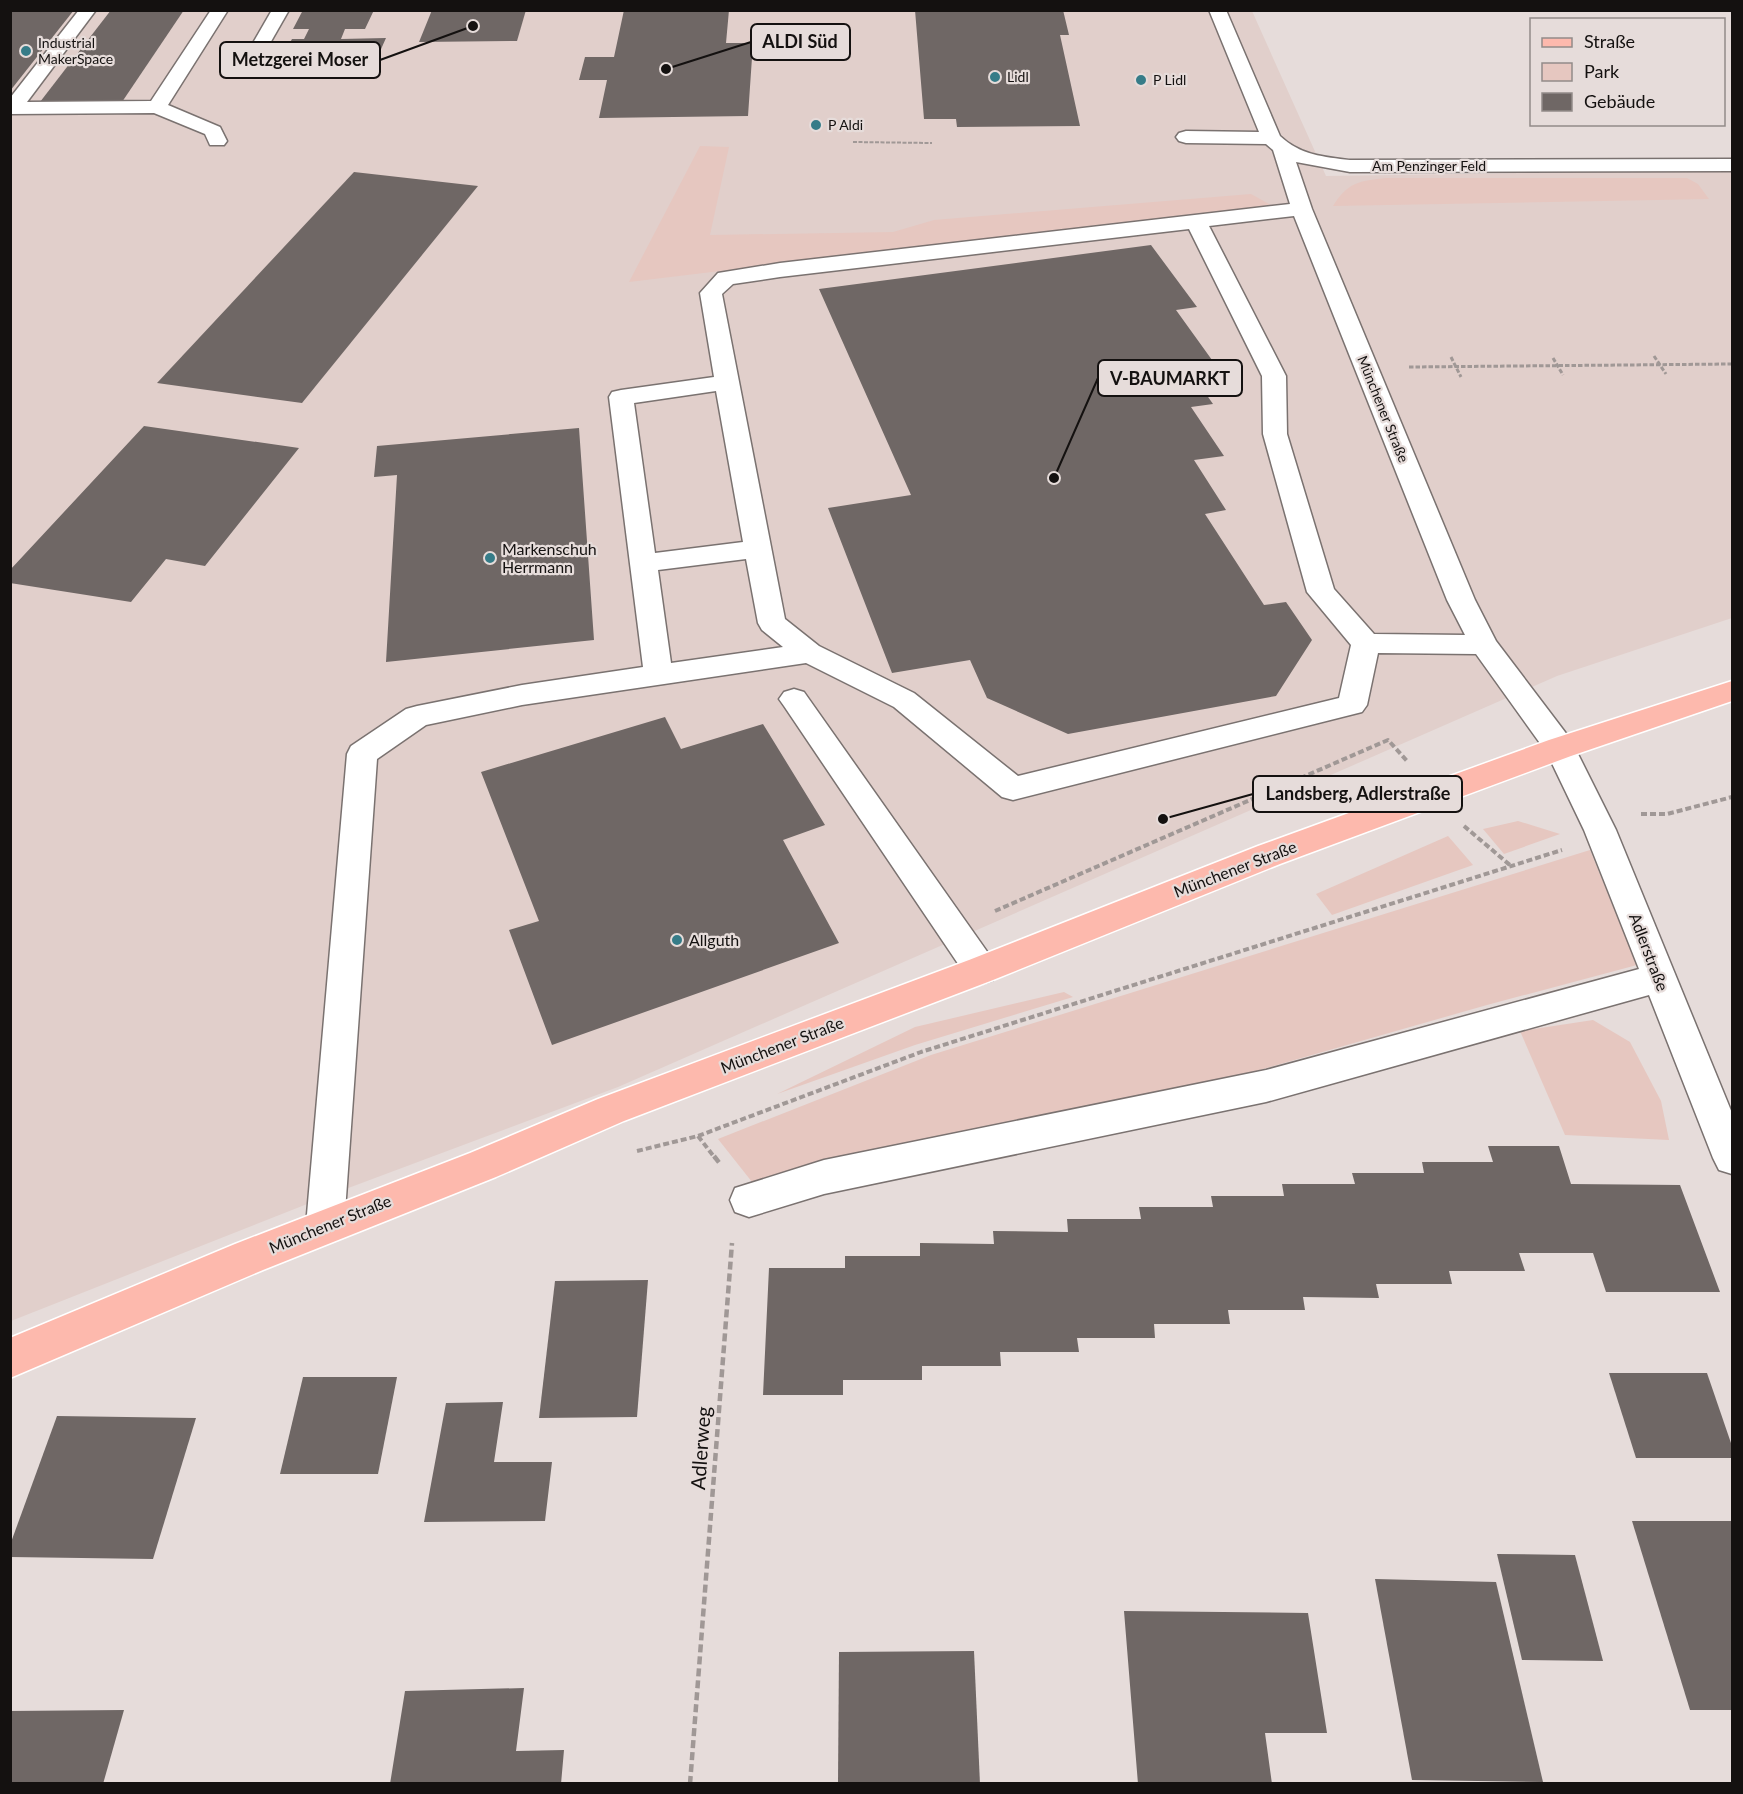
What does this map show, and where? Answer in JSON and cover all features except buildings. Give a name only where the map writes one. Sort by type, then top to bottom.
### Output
[{"type":"main road","name":"Münchener Straße","points":[[10,1358],[325,1226],[483,1165],[611,1110],[981,970],[1269,855],[1560,748],[1732,691]]},
{"type":"street","points":[[12,108],[88,10]]},
{"type":"street","points":[[158,107],[220,10]]},
{"type":"street","points":[[251,62],[281,10]]},
{"type":"street","points":[[1217,10],[1277,145]]},
{"type":"street","points":[[12,108],[158,107],[213,131],[217,141]]},
{"type":"street","name":"Am Penzinger Feld","points":[[1186,137],[1277,145],[1316,163],[1350,166],[1732,165]]},
{"type":"street","name":"Münchener Straße","points":[[1277,145],[1461,600],[1484,645],[1560,748]]},
{"type":"street","points":[[1302,209],[780,270],[726,278],[711,293],[725,383],[772,623],[809,653],[904,700],[1013,789],[1352,705],[1366,643]]},
{"type":"street","points":[[1196,222],[1274,376],[1275,434],[1321,592],[1366,643],[1484,645]]},
{"type":"street","points":[[658,675],[621,397],[725,383]]},
{"type":"street","points":[[643,563],[756,549]]},
{"type":"street","points":[[325,1226],[362,754],[417,716],[522,694],[809,653]]},
{"type":"street","points":[[794,699],[981,970]]},
{"type":"street","name":"Adlerstraße","points":[[1560,748],[1600,830],[1732,1158]]},
{"type":"street","points":[[749,1200],[824,1177],[1266,1086],[1658,978]]},
{"type":"path","points":[[852,142],[932,143]]},
{"type":"path","points":[[1654,356],[1666,374]]},
{"type":"path","points":[[1451,357],[1461,377]]},
{"type":"path","points":[[1553,358],[1563,375]]},
{"type":"path","points":[[1366,368],[1732,364]]},
{"type":"path","points":[[611,1110],[636,1151],[698,1136],[921,1052],[1572,847],[1626,815],[1667,814],[1732,797]]},
{"type":"path","points":[[698,1136],[749,1200]]},
{"type":"path","name":"Adlerweg","points":[[690,1784],[733,1235],[749,1200]]},
{"type":"shaded area","points":[[11,11],[1252,11],[1326,176],[1732,170],[1732,618],[1557,676],[618,1087],[335,1193],[11,1321]]},
{"type":"green space","points":[[700,146],[729,147],[710,235],[893,232],[934,220],[1251,194],[1271,205],[629,282]]},
{"type":"green space","points":[[1386,178],[1687,178],[1698,184],[1709,199],[1333,206],[1349,187],[1368,180]]},
{"type":"green space","points":[[1518,821],[1560,834],[1504,854],[1483,829]]},
{"type":"green space","points":[[1448,836],[1473,865],[1332,915],[1316,894]]},
{"type":"green space","points":[[1590,850],[1637,965],[1256,1071],[806,1166],[756,1187],[718,1139],[931,1055]]},
{"type":"green space","points":[[1064,992],[1073,997],[915,1045],[777,1094],[915,1027]]},
{"type":"green space","points":[[1593,1020],[1630,1042],[1661,1101],[1669,1140],[1565,1135],[1520,1031]]},
{"type":"place","name":"Metzgerei Moser","points":[[473,26]]},
{"type":"place","name":"Industrial MakerSpace","points":[[26,51]]},
{"type":"place","name":"ALDI Süd","points":[[666,69]]},
{"type":"place","name":"Lidl","points":[[995,77]]},
{"type":"place","name":"P Lidl","points":[[1141,80]]},
{"type":"place","name":"P Aldi","points":[[816,125]]},
{"type":"place","name":"V-BAUMARKT","points":[[1054,478]]},
{"type":"place","name":"Markenschuh Herrmann","points":[[490,558]]},
{"type":"place","name":"Landsberg, Adlerstraße","points":[[1163,819]]},
{"type":"place","name":"Allguth","points":[[677,940]]}]
